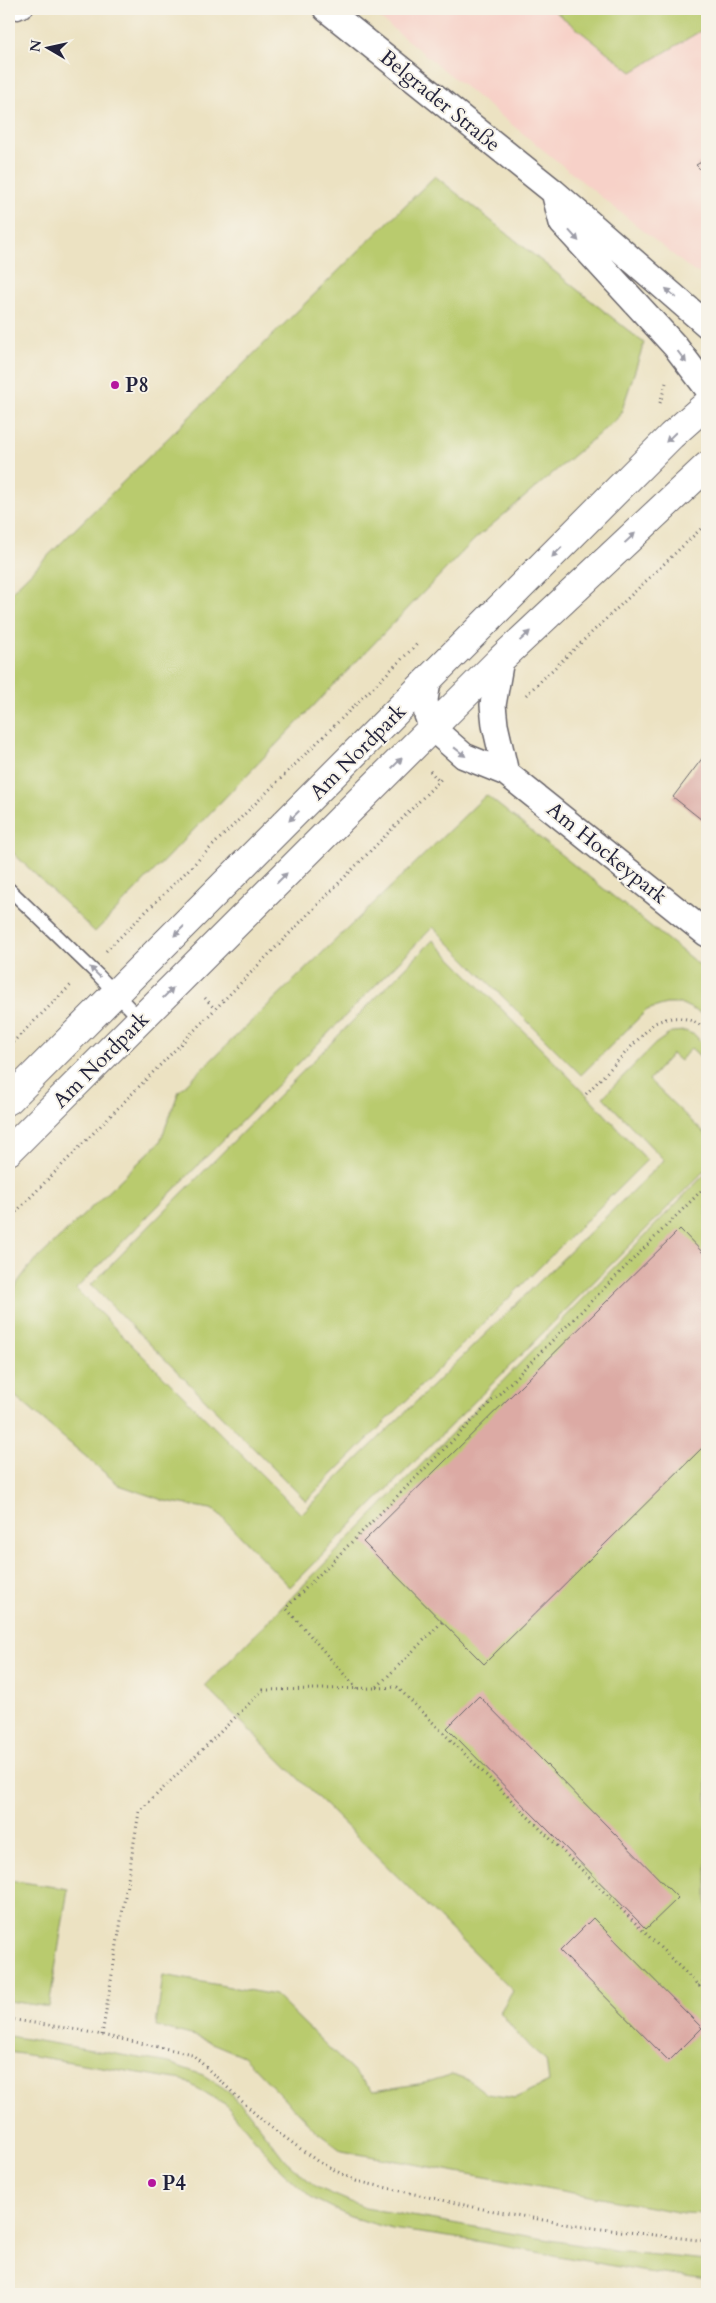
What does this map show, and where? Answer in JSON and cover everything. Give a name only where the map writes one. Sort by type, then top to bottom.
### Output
[{"type":"street","name":"Belgrader Straße","points":[[326,9],[554,192],[707,324]]},
{"type":"street","points":[[554,192],[562,223],[681,354],[707,388]]},
{"type":"street","name":"Am Nordpark","points":[[9,1100],[428,682],[671,436],[707,404]]},
{"type":"street","name":"Am Nordpark","points":[[9,1151],[501,659],[707,466]]},
{"type":"street","points":[[501,659],[493,705],[495,725],[506,773]]},
{"type":"street","points":[[428,682],[425,700],[427,715],[432,728]]},
{"type":"street","name":"Am Hockeypark","points":[[432,728],[464,756],[506,773],[707,934]]},
{"type":"lane","points":[[9,9],[18,13],[27,9]]},
{"type":"lane","points":[[9,889],[116,993],[141,1020]]},
{"type":"path","points":[[659,406],[664,395],[668,375],[681,354]]},
{"type":"path","points":[[495,725],[707,523]]},
{"type":"path","points":[[9,1046],[424,636]]},
{"type":"path","points":[[9,1219],[464,756]]},
{"type":"path","points":[[586,1094],[654,1024],[662,1019],[675,1016],[691,1020],[707,1031]]},
{"type":"path","points":[[357,1689],[286,1608],[707,1184]]},
{"type":"path","points":[[376,1688],[442,1622]]},
{"type":"path","points":[[102,2035],[139,1812],[264,1690],[397,1687],[699,1986],[707,1977]]},
{"type":"path","points":[[9,2019],[102,2035],[192,2054],[264,2122],[317,2161],[356,2181],[478,2208],[576,2226],[707,2239]]},
{"type":"shaded area","points":[[375,9],[552,9],[632,72],[707,27],[707,276],[693,271],[371,11]]},
{"type":"green space","points":[[552,9],[707,9],[707,27],[632,72]]},
{"type":"green space","points":[[435,176],[644,343],[620,416],[474,540],[95,932],[9,849],[9,594]]},
{"type":"green space","points":[[486,795],[707,971],[707,1016],[682,1004],[666,1004],[647,1010],[581,1075],[433,927],[76,1289],[301,1514],[664,1160],[603,1097],[655,1044],[672,1032],[685,1031],[695,1035],[707,1049],[707,1063],[691,1048],[680,1061],[672,1054],[649,1080],[707,1136],[707,1168],[290,1587],[218,1513],[211,1509],[165,1501],[119,1485],[9,1391],[9,1303],[18,1282],[29,1267],[160,1142],[179,1091]]},
{"type":"green space","points":[[433,940],[586,1094],[647,1160],[306,1501],[91,1285]]},
{"type":"green space","points":[[707,1172],[707,2214],[683,2213],[342,2151],[317,2132],[243,2056],[195,2036],[156,2026],[163,1975],[275,1995],[373,2091],[425,2083],[452,2074],[469,2080],[487,2094],[515,2098],[549,2082],[546,2060],[524,2042],[500,2012],[513,1991],[205,1686]]},
{"type":"green space","points":[[9,1880],[68,1889],[49,2007],[9,2001]]},
{"type":"green space","points":[[9,2036],[169,2063],[203,2075],[224,2088],[245,2108],[285,2160],[316,2187],[365,2208],[614,2251],[707,2260],[707,2280],[641,2271],[470,2240],[392,2229],[350,2217],[312,2198],[279,2168],[225,2104],[183,2080],[9,2052]]},
{"type":"building","points":[[707,159],[707,176],[696,165]]},
{"type":"building","points":[[707,752],[707,824],[673,797]]},
{"type":"building","points":[[680,1229],[707,1257],[707,1443],[484,1664],[363,1542]]},
{"type":"building","points":[[479,1696],[678,1898],[646,1929],[447,1728]]},
{"type":"building","points":[[593,1918],[702,2028],[669,2061],[560,1951]]},
{"type":"place","name":"P8","points":[[115,385]]},
{"type":"place","name":"P4","points":[[152,2183]]}]
